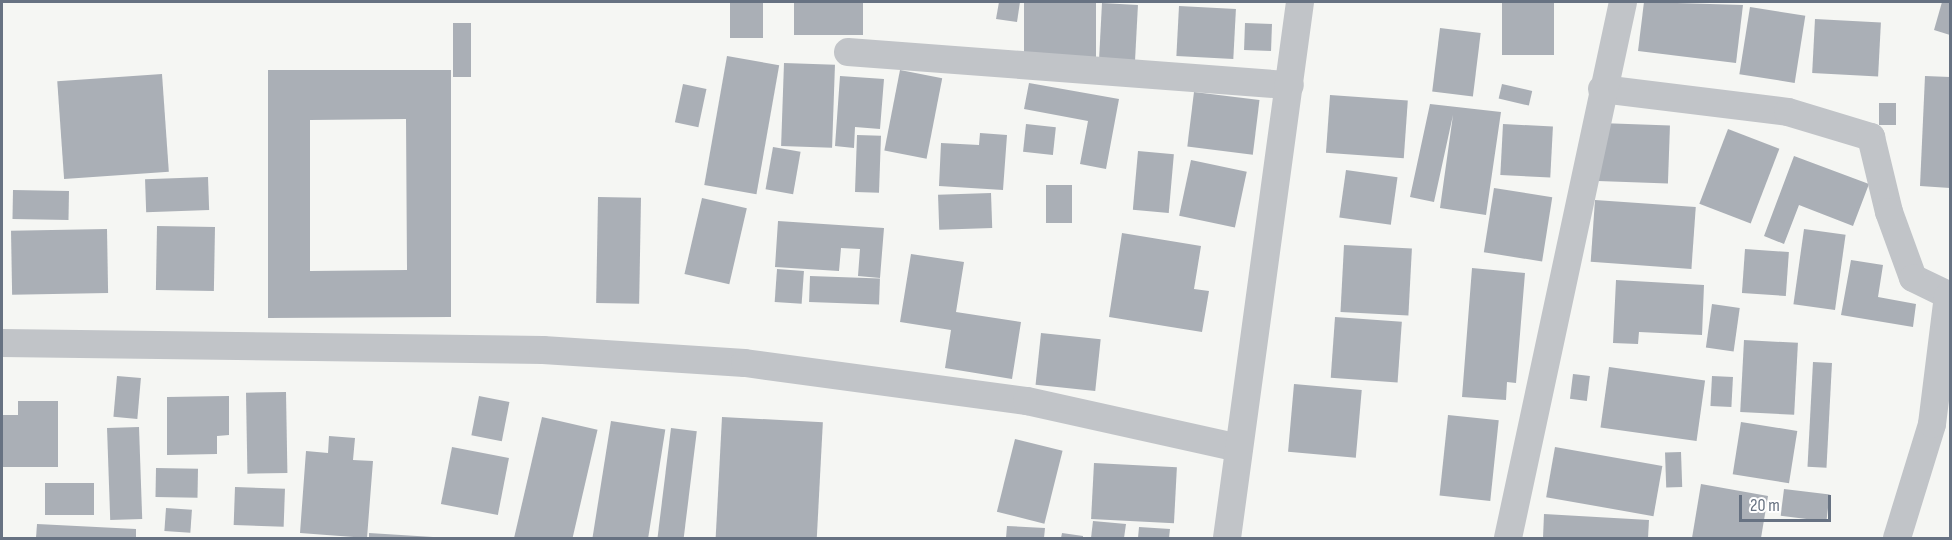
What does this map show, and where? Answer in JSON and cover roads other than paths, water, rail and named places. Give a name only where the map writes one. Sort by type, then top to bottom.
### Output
[{"type":"street","points":[[1227,538],[1300,2]]},
{"type":"street","points":[[1508,538],[1602,89],[1623,2]]},
{"type":"street","points":[[848,52],[1290,85]]},
{"type":"street","points":[[1602,89],[1788,112],[1871,137],[1889,212],[1913,278],[1949,296],[1932,424],[1897,538]]},
{"type":"street","points":[[2,343],[543,350],[746,363],[1027,401],[1239,448]]}]
